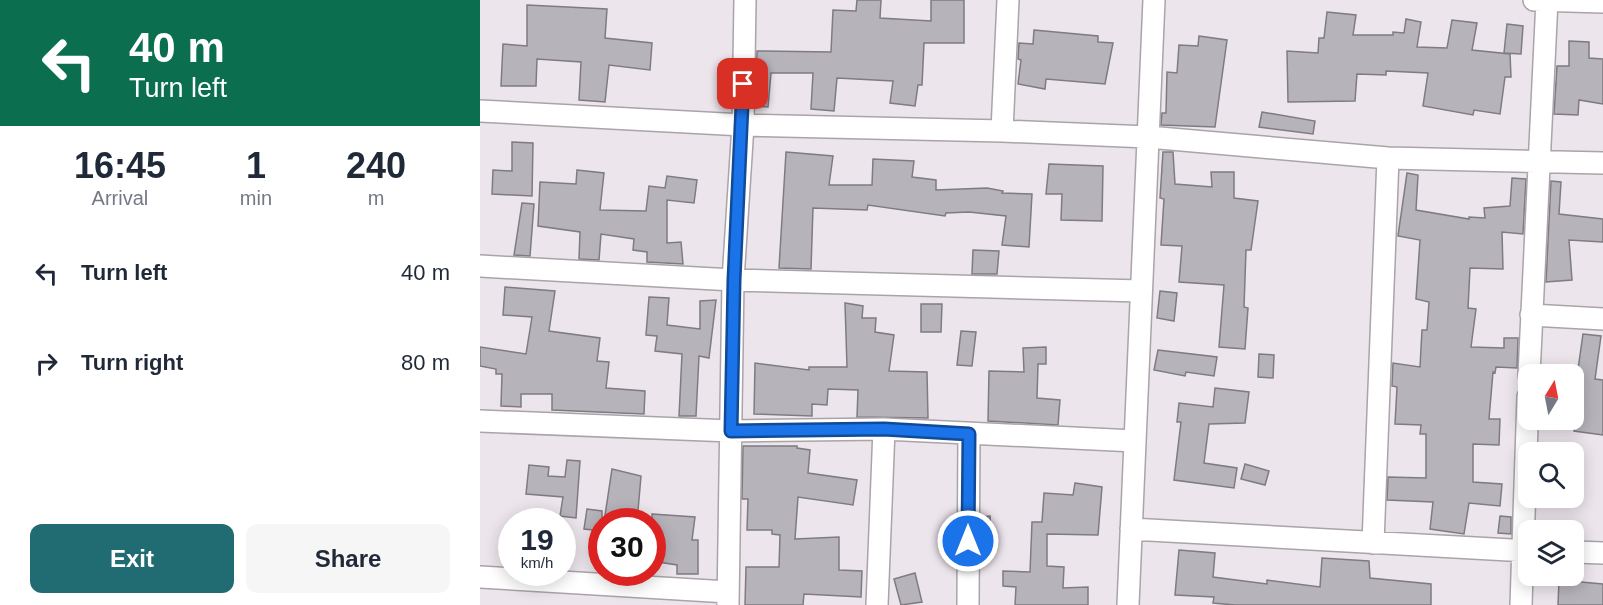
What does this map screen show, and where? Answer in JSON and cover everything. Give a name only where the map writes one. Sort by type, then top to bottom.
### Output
[{"type":"street","points":[[480,577],[728,598],[734,280],[743,125],[745,0]]},
{"type":"street","points":[[1002,131],[1008,0]]},
{"type":"street","points":[[1128,605],[1154,0]]},
{"type":"street","points":[[1534,0],[1603,2]]},
{"type":"street","points":[[1529,364],[1546,0]]},
{"type":"street","points":[[480,111],[743,125],[1148,137],[1388,158],[1603,163]]},
{"type":"street","points":[[1373,543],[1388,158]]},
{"type":"street","points":[[480,266],[734,280],[1142,291]]},
{"type":"street","points":[[1531,315],[1603,318]]},
{"type":"street","points":[[480,421],[731,431],[884,429],[1135,441]]},
{"type":"street","points":[[877,605],[884,429]]},
{"type":"street","points":[[1526,520],[1528,430]]},
{"type":"street","points":[[968,605],[969,434]]},
{"type":"street","points":[[1131,530],[1518,551]]},
{"type":"street","points":[[1584,552],[1603,553]]},
{"type":"street","points":[[1521,605],[1523,586]]},
{"type":"building","points":[[857,0],[881,0],[880,18],[931,21],[931,0],[964,0],[964,43],[924,43],[922,85],[918,85],[915,106],[890,103],[893,81],[837,78],[834,111],[811,109],[813,73],[771,73],[768,107],[756,106],[757,51],[831,52],[833,10],[856,11]]},
{"type":"building","points":[[527,5],[607,9],[605,38],[652,43],[650,70],[609,65],[605,102],[579,100],[581,62],[537,59],[536,86],[501,86],[503,44],[527,46]]},
{"type":"building","points":[[1327,12],[1356,15],[1353,35],[1404,33],[1406,19],[1421,22],[1417,47],[1447,48],[1452,20],[1477,23],[1472,50],[1510,54],[1511,77],[1505,77],[1500,114],[1474,110],[1473,115],[1423,106],[1428,73],[1386,71],[1386,75],[1357,74],[1355,101],[1288,102],[1287,51],[1318,53],[1319,38],[1324,38]]},
{"type":"building","points":[[1507,24],[1523,26],[1521,54],[1504,53]]},
{"type":"building","points":[[1034,30],[1098,36],[1098,42],[1113,43],[1105,84],[1046,79],[1045,89],[1018,84],[1021,60],[1018,59],[1019,43],[1033,44]]},
{"type":"building","points":[[1199,36],[1227,40],[1215,127],[1161,125],[1162,113],[1166,113],[1167,72],[1177,73],[1179,45],[1198,46]]},
{"type":"building","points":[[1569,41],[1589,42],[1589,58],[1603,59],[1603,104],[1579,100],[1578,115],[1554,114],[1557,66],[1569,66]]},
{"type":"building","points":[[1262,112],[1315,121],[1313,134],[1259,127]]},
{"type":"building","points":[[512,142],[533,143],[532,196],[492,194],[493,170],[512,171]]},
{"type":"building","points":[[786,152],[833,156],[829,185],[872,185],[873,159],[914,161],[912,177],[936,180],[936,190],[987,188],[1003,191],[1002,193],[1032,194],[1029,247],[1002,245],[1006,216],[969,212],[946,213],[945,216],[868,205],[867,210],[813,208],[811,269],[779,268]]},
{"type":"building","points":[[1163,152],[1173,152],[1175,184],[1212,187],[1211,172],[1234,172],[1234,198],[1258,201],[1251,250],[1246,250],[1244,307],[1248,308],[1245,349],[1219,347],[1224,285],[1179,282],[1182,246],[1161,245],[1164,199],[1160,198]]},
{"type":"building","points":[[1049,164],[1103,166],[1102,221],[1061,220],[1062,194],[1046,194]]},
{"type":"building","points":[[577,170],[604,173],[600,210],[646,211],[649,186],[665,188],[667,176],[697,180],[694,203],[667,200],[667,243],[681,242],[683,264],[647,262],[647,252],[633,250],[634,239],[601,234],[599,260],[579,259],[580,232],[538,226],[540,182],[576,184]]},
{"type":"building","points":[[1407,173],[1418,175],[1416,210],[1469,219],[1469,217],[1485,218],[1484,208],[1510,206],[1512,178],[1526,179],[1523,234],[1502,232],[1503,269],[1470,268],[1468,308],[1476,309],[1471,347],[1504,348],[1504,338],[1518,338],[1517,368],[1496,367],[1495,373],[1493,372],[1489,419],[1500,419],[1499,445],[1473,444],[1473,482],[1502,484],[1500,506],[1469,503],[1464,534],[1430,529],[1433,502],[1387,500],[1388,477],[1426,478],[1426,434],[1420,434],[1421,425],[1395,424],[1397,387],[1392,386],[1393,363],[1420,367],[1422,330],[1427,330],[1429,302],[1416,299],[1420,240],[1398,236]]},
{"type":"building","points":[[1551,181],[1561,182],[1559,214],[1603,219],[1603,242],[1569,240],[1572,280],[1546,282]]},
{"type":"building","points":[[522,203],[534,204],[530,256],[514,255]]},
{"type":"building","points":[[973,250],[999,251],[997,274],[972,274]]},
{"type":"building","points":[[505,287],[555,291],[549,331],[600,338],[597,361],[609,362],[606,388],[645,391],[644,414],[552,410],[552,394],[521,394],[521,407],[501,406],[502,374],[496,374],[496,369],[480,366],[480,347],[526,354],[532,317],[503,315]]},
{"type":"building","points":[[1160,291],[1177,293],[1174,321],[1157,318]]},
{"type":"building","points":[[649,297],[669,298],[667,325],[700,329],[700,301],[716,300],[709,358],[699,356],[696,416],[679,416],[682,354],[655,351],[657,336],[646,335]]},
{"type":"building","points":[[845,303],[863,306],[862,318],[876,318],[875,332],[894,335],[889,371],[927,372],[928,418],[857,417],[858,390],[828,389],[827,405],[812,404],[812,416],[754,414],[755,363],[809,370],[809,367],[847,367]]},
{"type":"building","points":[[921,304],[942,304],[941,332],[921,332]]},
{"type":"building","points":[[961,331],[976,332],[972,366],[957,365]]},
{"type":"building","points":[[1583,334],[1601,336],[1595,379],[1603,380],[1603,435],[1574,431],[1584,430],[1584,364],[1579,364]]},
{"type":"building","points":[[1046,347],[1046,364],[1038,364],[1037,398],[1060,400],[1058,425],[988,421],[989,371],[1024,372],[1023,348]]},
{"type":"building","points":[[1158,350],[1217,357],[1214,376],[1186,372],[1185,376],[1154,370]]},
{"type":"building","points":[[1259,354],[1274,355],[1273,378],[1258,377]]},
{"type":"building","points":[[1215,388],[1249,392],[1245,423],[1209,424],[1204,463],[1237,468],[1234,488],[1174,480],[1181,422],[1177,422],[1179,403],[1213,407]]},
{"type":"building","points":[[743,446],[797,446],[797,448],[810,450],[808,473],[857,480],[853,505],[798,497],[795,539],[839,537],[839,570],[862,571],[861,597],[804,594],[803,605],[745,605],[746,567],[779,567],[780,535],[772,534],[772,530],[747,530],[748,499],[742,499]]},
{"type":"building","points":[[567,460],[580,461],[576,518],[576,508],[561,508],[563,497],[526,494],[529,465],[549,467],[548,476],[565,477]]},
{"type":"building","points":[[1245,464],[1269,471],[1265,485],[1241,479]]},
{"type":"building","points":[[612,469],[641,476],[638,508],[606,508]]},
{"type":"building","points":[[1075,483],[1102,487],[1098,535],[1047,534],[1047,566],[1064,567],[1063,588],[1088,587],[1088,605],[1015,605],[1016,587],[1003,586],[1003,571],[1030,572],[1032,522],[1042,522],[1044,493],[1073,495]]},
{"type":"building","points":[[587,509],[588,509],[588,529],[584,529]]},
{"type":"building","points":[[666,515],[695,517],[692,540],[698,540],[698,574],[677,574],[677,565],[666,563]]},
{"type":"building","points":[[990,516],[991,534],[981,535],[981,517]]},
{"type":"building","points":[[1500,516],[1511,517],[1511,534],[1498,533]]},
{"type":"building","points":[[1179,550],[1215,553],[1213,577],[1267,584],[1267,580],[1320,587],[1322,558],[1369,561],[1370,578],[1431,584],[1431,605],[1235,605],[1213,603],[1214,597],[1175,595]]},
{"type":"building","points":[[915,573],[922,602],[901,605],[894,579]]},
{"type":"building","points":[[1584,582],[1603,584],[1603,605],[1558,605],[1559,586],[1584,586]]},
{"type":"route","points":[[743,84],[743,125],[734,280],[731,431],[884,429],[969,434],[968,541]]}]
